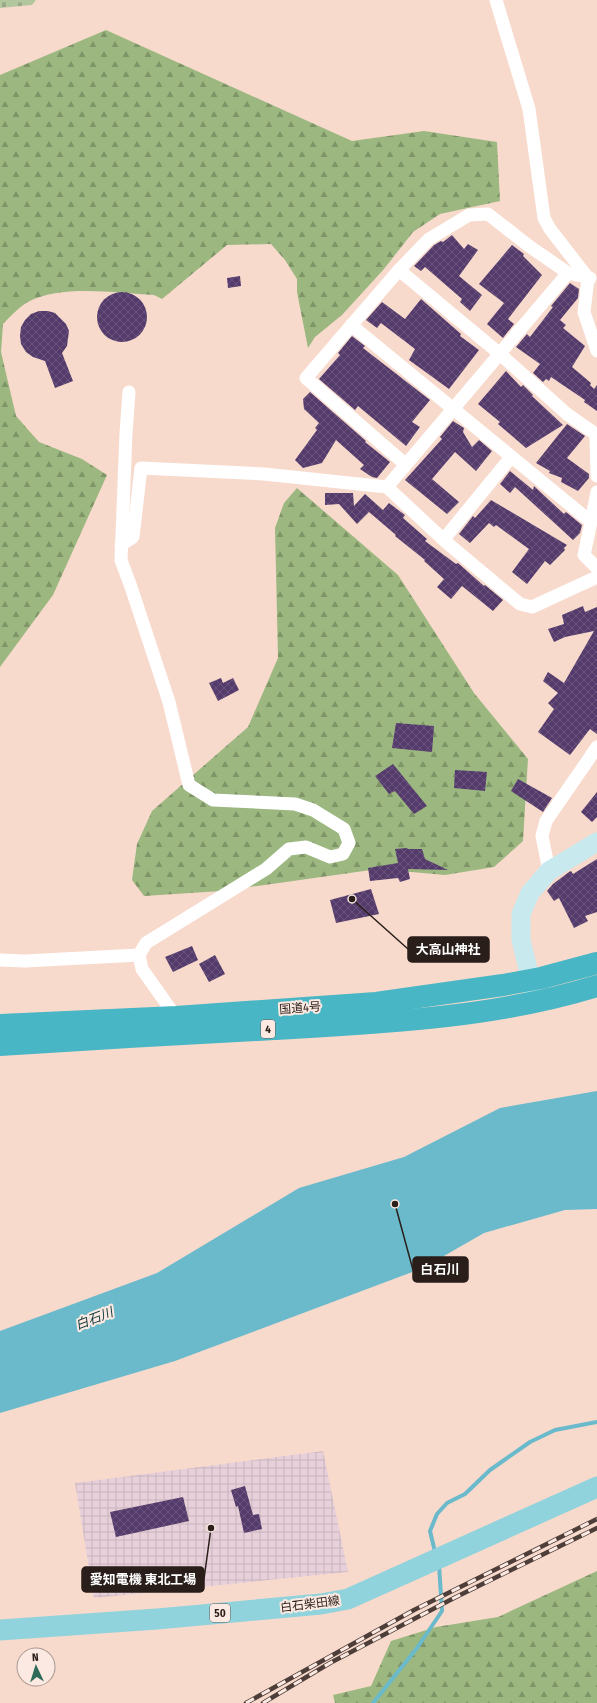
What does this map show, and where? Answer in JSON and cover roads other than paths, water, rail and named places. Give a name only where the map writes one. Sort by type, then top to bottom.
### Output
[{"type":"highway","name":"国道4号","points":[[0,1025],[176,1017],[376,1003],[530,980],[597,963]]},
{"type":"highway","name":"国道4号","points":[[0,1045],[343,1025],[436,1017],[535,1002],[597,986]]},
{"type":"main road","name":"白石柴田線","points":[[0,1630],[157,1619],[321,1604],[348,1599],[436,1558],[597,1487]]},
{"type":"street","points":[[496,0],[529,109],[544,218],[550,229],[593,279]]},
{"type":"street","points":[[406,464],[306,378],[399,270],[429,239],[469,215],[488,214],[529,246],[568,273],[593,279]]},
{"type":"street","points":[[399,270],[500,354],[567,414],[597,435],[597,476]]},
{"type":"street","points":[[387,487],[568,273]]},
{"type":"street","points":[[593,279],[584,312],[597,351]]},
{"type":"street","points":[[351,325],[591,522]]},
{"type":"street","points":[[129,392],[121,560],[169,702],[189,785],[213,800],[295,804],[313,810],[344,829],[349,843],[343,854],[330,857],[306,847],[289,849],[266,869],[146,943],[139,955],[142,969],[176,1017]]},
{"type":"street","points":[[444,539],[511,457]]},
{"type":"street","points":[[121,545],[133,537],[141,468],[264,474],[387,487],[444,539],[520,604],[532,607],[597,577]]},
{"type":"street","points":[[597,492],[584,555],[597,568]]},
{"type":"street","points":[[549,871],[542,836],[546,821],[597,747]]},
{"type":"street","points":[[535,1002],[521,940],[521,914],[530,893],[549,871],[597,842]]},
{"type":"street","points":[[0,960],[25,961],[139,955]]},
{"type":"water","points":[[597,1091],[597,1209],[565,1210],[484,1233],[423,1268],[175,1361],[0,1413],[0,1331],[157,1273],[299,1188],[404,1157],[500,1108]]},
{"type":"waterway","points":[[435,1552],[430,1531],[437,1514],[447,1503],[465,1494],[490,1470],[530,1442],[555,1430],[597,1422]]},
{"type":"waterway","points":[[373,1703],[417,1648],[442,1611],[439,1565]]},
{"type":"railway","points":[[246,1703],[414,1610],[597,1519]]},
{"type":"railway","points":[[263,1703],[330,1663],[454,1598],[597,1528]]},
{"type":"place","name":"大高山神社","points":[[352,899]]},
{"type":"place","name":"白石川","points":[[395,1204]]},
{"type":"place","name":"愛知電機 東北工場","points":[[211,1528]]}]
